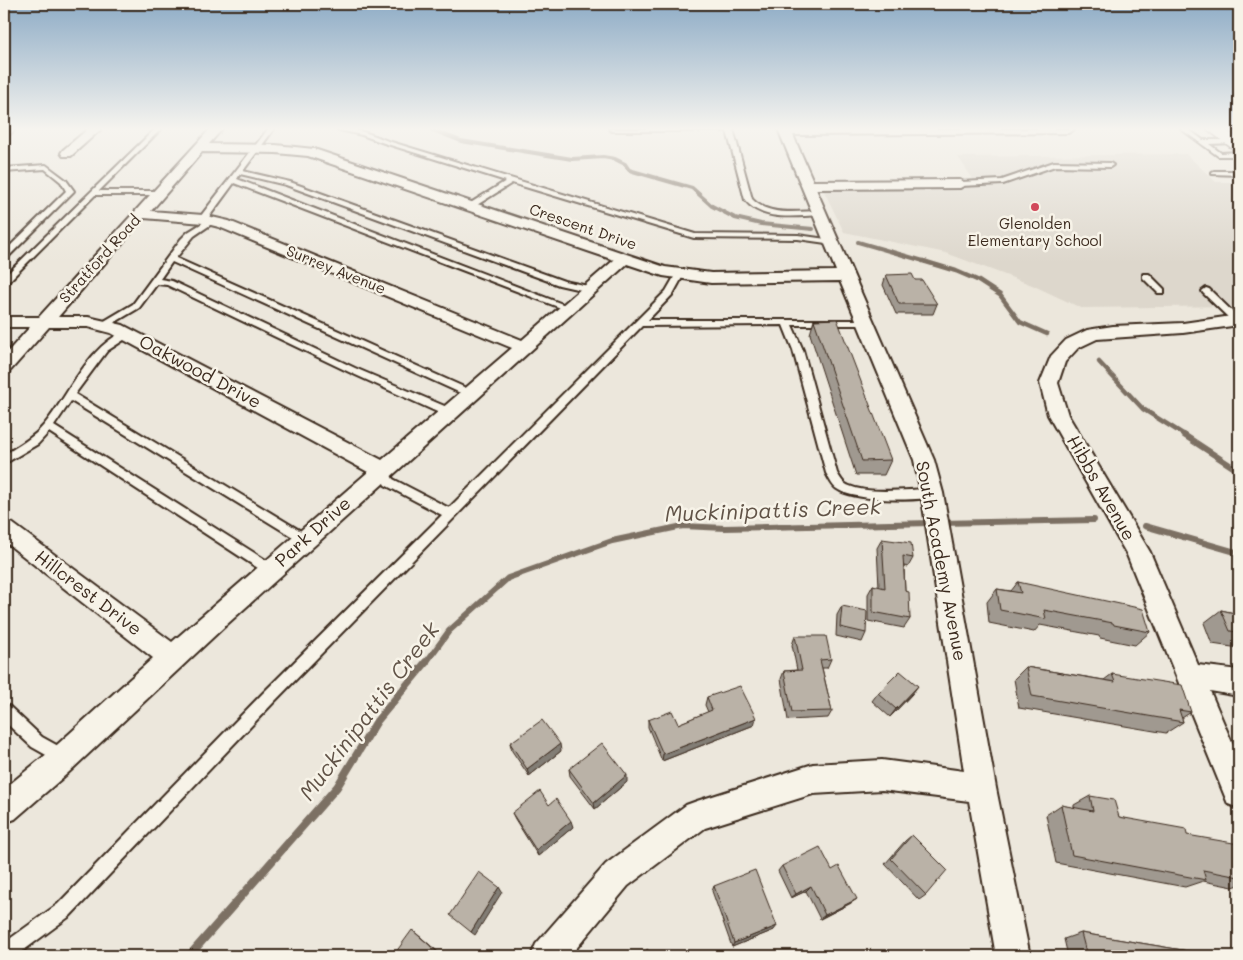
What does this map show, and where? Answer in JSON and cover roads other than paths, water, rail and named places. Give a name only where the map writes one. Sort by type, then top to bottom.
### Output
[{"type":"street","name":"Stratford Road","points":[[4,367],[177,174]]},
{"type":"street","name":"Crescent Drive","points":[[375,174],[625,258],[680,274],[711,278],[846,276]]},
{"type":"street","name":"South Academy Avenue","points":[[802,174],[924,460],[932,493],[981,788],[1013,956]]},
{"type":"street","points":[[807,185],[960,184]]},
{"type":"street","name":"Surrey Avenue","points":[[142,214],[207,220],[524,347]]},
{"type":"street","name":"Park Drive","points":[[4,808],[64,757],[172,657],[382,470],[450,413],[625,258]]},
{"type":"street","name":"Hibbs Avenue","points":[[1238,320],[1183,328],[1113,331],[1094,334],[1072,344],[1057,360],[1048,383],[1058,415],[1138,552],[1239,793]]},
{"type":"street","name":"Oakwood Drive","points":[[4,322],[88,322],[104,325],[126,334],[382,470]]},
{"type":"street","name":"Hillcrest Drive","points":[[4,529],[172,657]]},
{"type":"street","points":[[1190,676],[1239,683]]},
{"type":"street","points":[[548,956],[618,875],[697,816],[813,779],[882,775],[981,788]]},
{"type":"lane","points":[[4,256],[70,191],[64,181],[55,174]]},
{"type":"lane","points":[[4,281],[112,174]]},
{"type":"lane","points":[[104,325],[136,306],[191,234],[207,220],[232,180],[238,174]]},
{"type":"lane","points":[[248,174],[288,183],[562,283],[590,289]]},
{"type":"lane","points":[[491,174],[694,236],[798,237],[832,242]]},
{"type":"lane","points":[[742,174],[749,200],[757,210],[770,213],[820,213]]},
{"type":"lane","points":[[960,184],[1003,182],[1026,174]]},
{"type":"lane","points":[[1214,174],[1219,174]]},
{"type":"lane","points":[[232,180],[569,308]]},
{"type":"lane","points":[[472,206],[512,180]]},
{"type":"lane","points":[[93,193],[160,193]]},
{"type":"lane","points":[[172,259],[471,394]]},
{"type":"lane","points":[[4,954],[64,910],[268,698],[640,323],[670,292],[680,274]]},
{"type":"lane","points":[[1146,276],[1161,291]]},
{"type":"lane","points":[[156,281],[169,283],[352,370],[450,413]]},
{"type":"lane","points":[[1206,291],[1238,320]]},
{"type":"lane","points":[[640,323],[865,322]]},
{"type":"lane","points":[[787,323],[798,350],[832,473],[839,485],[851,491],[867,493],[932,493]]},
{"type":"lane","points":[[4,460],[34,441],[48,427],[69,395],[104,350],[126,334]]},
{"type":"lane","points":[[69,395],[305,539]]},
{"type":"lane","points":[[48,427],[111,465],[271,570]]},
{"type":"lane","points":[[382,470],[389,482],[450,514]]},
{"type":"lane","points":[[4,711],[37,742],[64,757]]},
{"type":"waterway","points":[[642,174],[692,188],[712,206],[735,218],[761,224],[813,229]]},
{"type":"waterway","points":[[858,242],[927,262]]},
{"type":"waterway","points":[[923,261],[956,271],[977,280],[1000,295],[1020,322],[1047,334]]},
{"type":"waterway","points":[[1099,362],[1143,409],[1186,436]]},
{"type":"waterway","points":[[1184,435],[1239,471]]},
{"type":"waterway","name":"Muckinipattis Creek","points":[[941,523],[1094,520]]},
{"type":"waterway","name":"Muckinipattis Creek","points":[[425,664],[449,631],[508,578],[612,541],[683,526],[725,528],[931,523]]},
{"type":"waterway","name":"Muckinipattis Creek","points":[[1145,526],[1239,553]]},
{"type":"waterway","name":"Muckinipattis Creek","points":[[189,956],[337,787],[377,721],[426,662]]},
{"type":"place","name":"Glenolden Elementary School","points":[[1035,207]]}]
